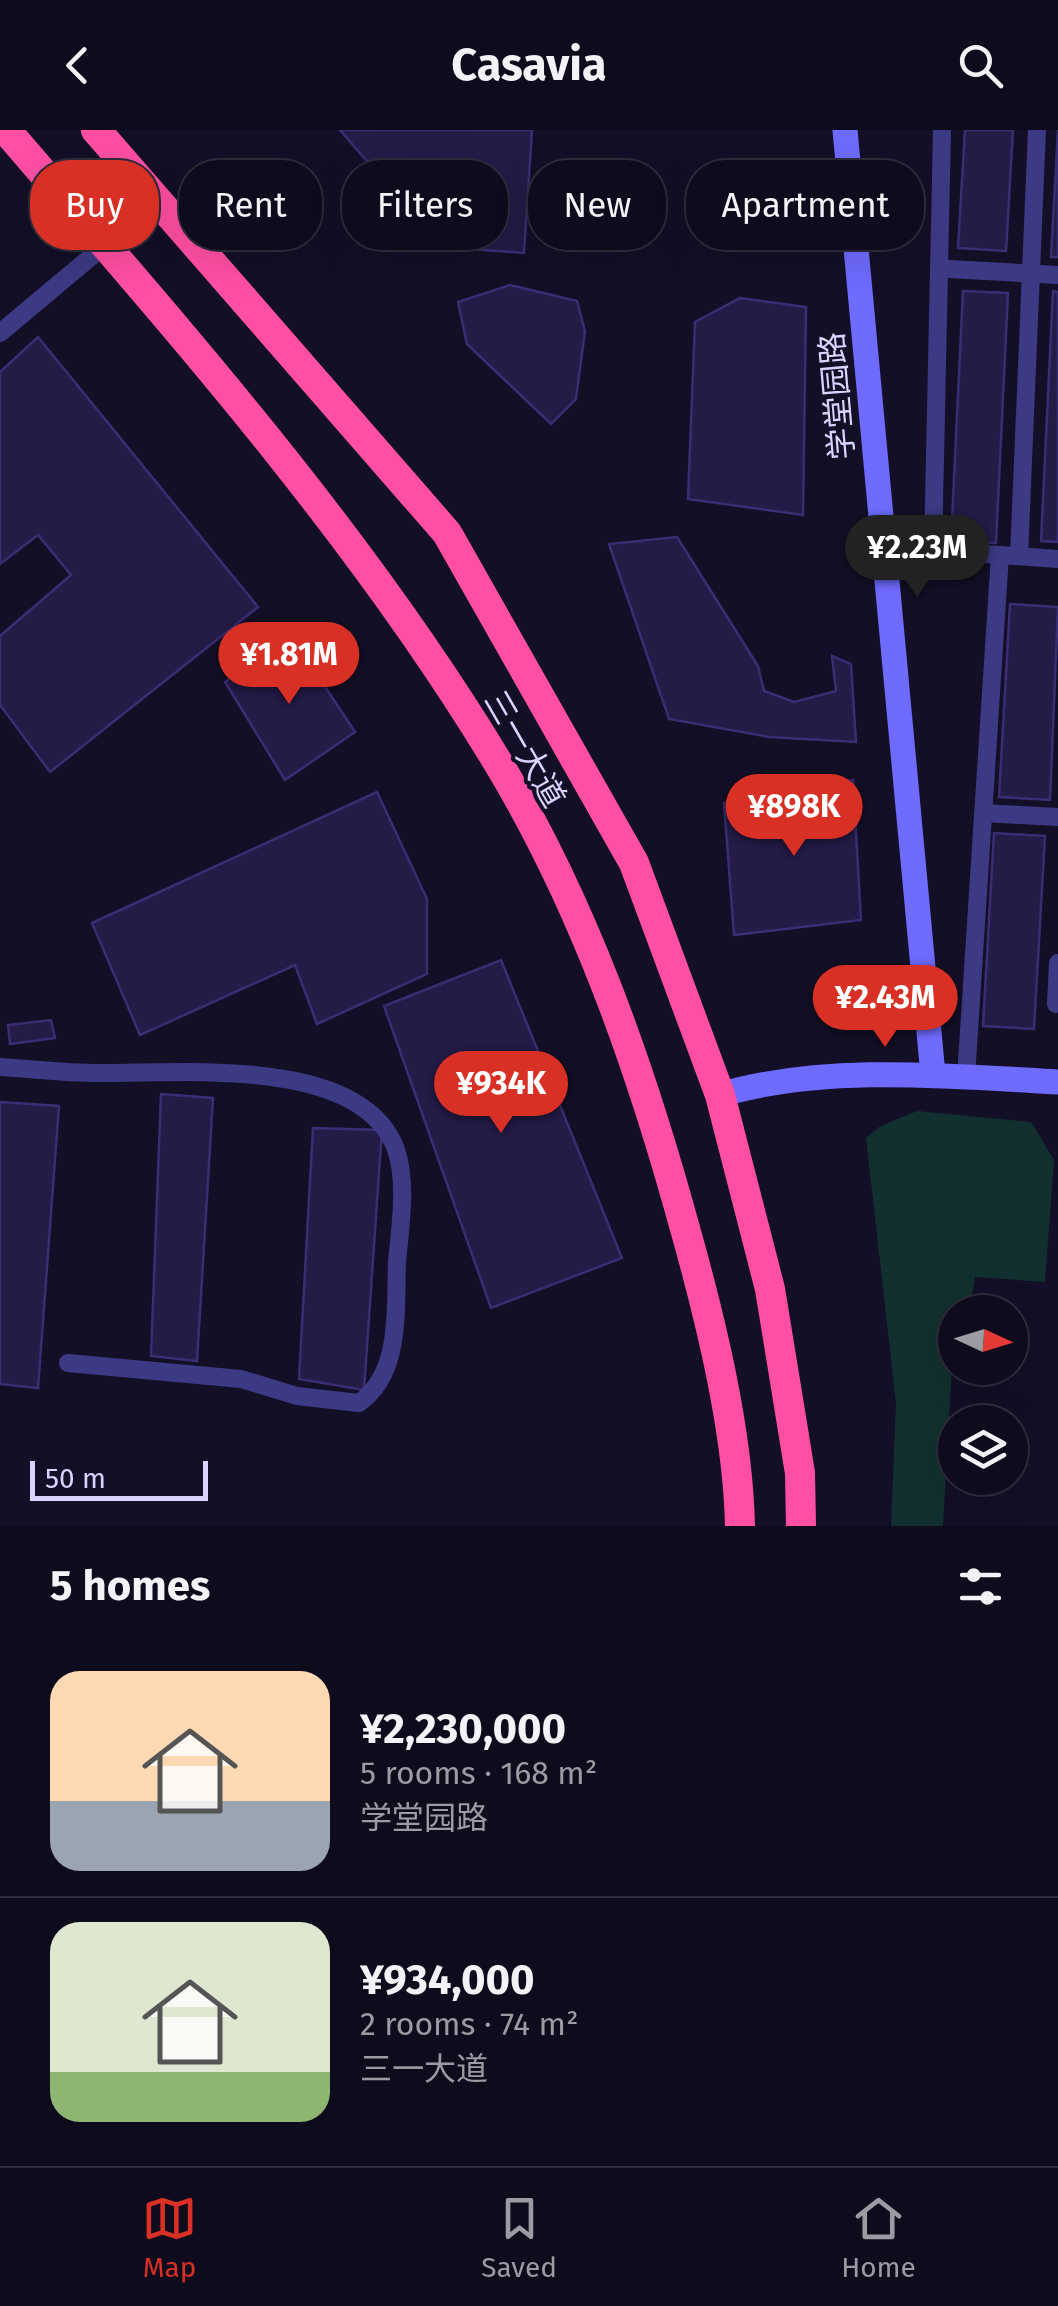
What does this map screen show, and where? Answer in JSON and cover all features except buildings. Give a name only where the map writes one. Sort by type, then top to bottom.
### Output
[{"type":"highway","name":"三一大道","points":[[6,130],[32,160]]},
{"type":"highway","name":"三一大道","points":[[96,130],[447,533],[634,863],[720,1095],[770,1289],[800,1473],[800,1526]]},
{"type":"highway","name":"三一大道","points":[[109,250],[262,433],[380,588],[498,762],[575,912],[651,1104],[714,1331],[740,1526]]},
{"type":"street","name":"学堂园路","points":[[845,130],[934,1075]]},
{"type":"street","points":[[933,550],[942,130]]},
{"type":"street","points":[[966,1076],[983,812],[1032,274],[1038,130]]},
{"type":"street","points":[[0,333],[101,250]]},
{"type":"street","points":[[949,268],[1058,275]]},
{"type":"street","points":[[884,548],[1058,559]]},
{"type":"street","points":[[983,812],[1058,817]]},
{"type":"street","points":[[1056,1004],[1058,964]]},
{"type":"street","points":[[0,1068],[98,1073],[183,1071],[304,1083],[338,1094],[380,1121],[396,1150],[401,1209],[391,1349],[375,1392],[359,1403],[298,1396],[242,1379],[68,1363]]},
{"type":"street","points":[[720,1095],[784,1082],[934,1075],[1058,1082]]},
{"type":"green space","points":[[917,1111],[1031,1122],[1054,1160],[1045,1282],[975,1277],[972,1295],[938,1295],[938,1385],[951,1385],[950,1405],[938,1405],[938,1495],[945,1495],[943,1526],[891,1526],[896,1403],[866,1138],[879,1127]]}]
